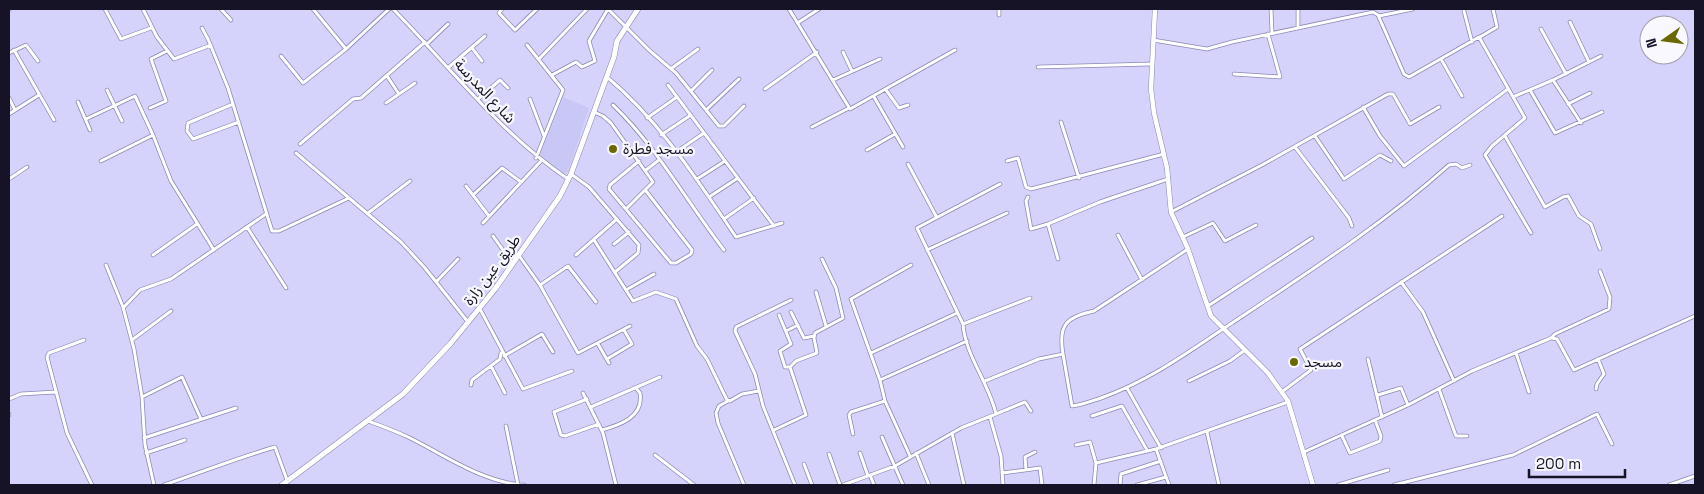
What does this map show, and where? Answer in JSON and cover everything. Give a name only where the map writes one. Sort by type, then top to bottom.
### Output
[{"type":"main road","name":"طريق عين زارة","points":[[282,485],[368,422],[414,384],[480,309],[520,256],[554,207],[569,177],[614,57],[616,41],[638,9]]},
{"type":"main road","points":[[1155,9],[1151,64],[1152,102],[1164,154],[1171,212],[1188,249],[1207,307],[1223,329],[1245,350],[1282,391],[1288,401],[1313,485]]},
{"type":"street","points":[[105,9],[121,39],[125,40],[151,28]]},
{"type":"street","points":[[143,9],[151,28],[167,51],[176,59],[211,46]]},
{"type":"street","points":[[221,9],[231,20]]},
{"type":"street","points":[[313,9],[346,49]]},
{"type":"street","points":[[281,56],[303,83],[346,49],[389,9]]},
{"type":"street","name":"شارع المدرسة","points":[[394,9],[505,129],[536,158],[589,187],[629,232],[639,245],[640,251],[615,272]]},
{"type":"street","points":[[502,9],[499,13],[515,30],[537,9]]},
{"type":"street","points":[[539,59],[588,9]]},
{"type":"street","points":[[552,75],[576,62],[582,67],[595,61],[589,41],[608,9],[654,55],[672,68],[718,126],[722,127],[744,106]]},
{"type":"street","points":[[789,9],[799,22],[849,108]]},
{"type":"street","points":[[799,22],[819,9]]},
{"type":"street","points":[[999,9],[999,15]]},
{"type":"street","points":[[1234,74],[1280,77],[1270,34],[1272,9]]},
{"type":"street","points":[[1298,9],[1298,28]]},
{"type":"street","points":[[1379,16],[1413,9]]},
{"type":"street","points":[[1152,40],[1214,48],[1373,12],[1379,16],[1409,77],[1497,27],[1493,9]]},
{"type":"street","points":[[1464,11],[1472,42]]},
{"type":"street","points":[[1570,22],[1589,62]]},
{"type":"street","points":[[300,144],[353,99],[361,98],[448,24]]},
{"type":"street","points":[[202,28],[211,46],[233,104],[270,229],[276,232],[349,198]]},
{"type":"street","points":[[1541,29],[1566,74]]},
{"type":"street","points":[[449,67],[485,36]]},
{"type":"street","points":[[1479,37],[1525,118],[1486,152],[1485,155],[1531,233]]},
{"type":"street","points":[[9,53],[26,45],[38,61]]},
{"type":"street","points":[[526,45],[563,90],[536,158]]},
{"type":"street","points":[[472,48],[482,60]]},
{"type":"street","points":[[14,50],[54,120]]},
{"type":"street","points":[[672,68],[698,50]]},
{"type":"street","points":[[812,127],[849,108],[854,108],[956,50]]},
{"type":"street","points":[[150,108],[166,101],[151,61],[152,58],[167,51]]},
{"type":"street","points":[[765,89],[817,52]]},
{"type":"street","points":[[843,52],[852,71]]},
{"type":"street","points":[[1513,97],[1554,80],[1601,56]]},
{"type":"street","points":[[833,80],[880,59]]},
{"type":"street","points":[[1441,59],[1462,96]]},
{"type":"street","points":[[1038,67],[1151,64]]},
{"type":"street","points":[[691,92],[712,70]]},
{"type":"street","points":[[387,76],[399,94]]},
{"type":"street","points":[[606,77],[647,118],[676,152],[738,238],[782,223]]},
{"type":"street","points":[[706,110],[739,79]]},
{"type":"street","points":[[478,100],[500,80],[508,88]]},
{"type":"street","points":[[1554,80],[1581,123]]},
{"type":"street","points":[[386,103],[415,83]]},
{"type":"street","points":[[668,85],[774,226]]},
{"type":"street","points":[[1363,107],[1380,136],[1404,166],[1508,89]]},
{"type":"street","points":[[107,90],[122,120]]},
{"type":"street","points":[[886,90],[898,108],[908,105]]},
{"type":"street","points":[[1530,90],[1554,133],[1581,123],[1602,112]]},
{"type":"street","points":[[1171,212],[1295,147],[1363,107],[1391,93],[1410,124],[1439,107]]},
{"type":"street","points":[[1568,104],[1590,93]]},
{"type":"street","points":[[9,114],[39,95]]},
{"type":"street","points":[[86,119],[135,96],[171,181],[214,250]]},
{"type":"street","points":[[647,118],[677,97]]},
{"type":"street","points":[[874,97],[902,147]]},
{"type":"street","points":[[9,98],[16,110]]},
{"type":"street","points":[[530,99],[544,136]]},
{"type":"street","points":[[78,102],[90,130]]},
{"type":"street","points":[[233,104],[188,123],[186,131],[193,139],[239,122]]},
{"type":"street","points":[[613,105],[633,125],[660,160],[724,250]]},
{"type":"street","points":[[593,112],[607,119],[654,182],[626,209]]},
{"type":"street","points":[[662,135],[691,115]]},
{"type":"street","points":[[1061,122],[1079,178]]},
{"type":"street","points":[[676,152],[704,133]]},
{"type":"street","points":[[867,150],[895,134]]},
{"type":"street","points":[[100,161],[153,135]]},
{"type":"street","points":[[1315,136],[1344,179],[1380,155],[1391,161]]},
{"type":"street","points":[[1505,136],[1545,207],[1568,196],[1579,216],[1591,224],[1600,249]]},
{"type":"street","points":[[1295,147],[1349,218],[1352,226]]},
{"type":"street","points":[[296,153],[401,242],[468,323]]},
{"type":"street","points":[[1007,161],[1018,158],[1028,188],[1079,178],[1164,154]]},
{"type":"street","points":[[646,170],[660,160]]},
{"type":"street","points":[[483,223],[541,161]]},
{"type":"street","points":[[639,161],[609,187],[671,262],[676,263],[691,254],[692,250],[646,191]]},
{"type":"street","points":[[697,179],[725,161]]},
{"type":"street","points":[[908,164],[936,216]]},
{"type":"street","points":[[1188,249],[1094,311],[1083,313],[1067,322],[1061,331],[1072,406],[1127,388],[1160,371],[1344,249],[1416,195],[1449,165],[1456,164],[1462,168],[1470,164]]},
{"type":"street","points":[[9,178],[27,167]]},
{"type":"street","points":[[473,195],[502,168],[521,182]]},
{"type":"street","points":[[710,197],[738,178]]},
{"type":"street","points":[[1028,197],[1026,201],[1031,229],[1048,224],[1100,202],[1168,179]]},
{"type":"street","points":[[368,213],[410,181]]},
{"type":"street","points":[[996,414],[985,381],[967,340],[963,324],[918,228],[936,216],[1000,184]]},
{"type":"street","points":[[466,186],[489,216]]},
{"type":"street","points":[[724,219],[754,198]]},
{"type":"street","points":[[927,250],[1007,212]]},
{"type":"street","points":[[124,308],[140,290],[171,279],[266,214]]},
{"type":"street","points":[[1282,391],[1311,370],[1300,349],[1502,216]]},
{"type":"street","points":[[576,255],[617,219]]},
{"type":"street","points":[[1183,238],[1213,223],[1221,238],[1225,241],[1256,225]]},
{"type":"street","points":[[153,256],[197,224]]},
{"type":"street","points":[[1048,224],[1058,259]]},
{"type":"street","points":[[247,227],[286,288]]},
{"type":"street","points":[[614,244],[629,232]]},
{"type":"street","points":[[1118,235],[1142,280]]},
{"type":"street","points":[[493,236],[514,264]]},
{"type":"street","points":[[1207,307],[1312,238]]},
{"type":"street","points":[[594,240],[634,302],[656,292],[676,299],[697,346],[707,359],[728,401]]},
{"type":"street","points":[[520,256],[540,285],[578,353],[630,326]]},
{"type":"street","points":[[791,312],[804,338],[814,336],[826,326],[840,321],[843,316],[836,288],[822,259]]},
{"type":"street","points":[[436,282],[458,260]]},
{"type":"street","points":[[106,265],[124,308],[132,340],[142,397],[146,453],[154,485]]},
{"type":"street","points":[[910,456],[885,400],[871,353],[851,299],[854,295],[911,265]]},
{"type":"street","points":[[540,285],[568,266],[596,302]]},
{"type":"street","points":[[1303,452],[1342,436],[1454,381],[1551,338],[1555,334],[1610,308],[1608,291],[1600,271]]},
{"type":"street","points":[[626,290],[654,274]]},
{"type":"street","points":[[1401,282],[1423,312],[1454,381]]},
{"type":"street","points":[[816,292],[826,326]]},
{"type":"street","points":[[963,324],[1030,298]]},
{"type":"street","points":[[791,300],[735,329],[755,374],[763,406],[795,485]]},
{"type":"street","points":[[480,309],[499,348],[523,389],[572,371]]},
{"type":"street","points":[[132,340],[171,311]]},
{"type":"street","points":[[871,353],[957,313]]},
{"type":"street","points":[[779,315],[792,344],[780,351],[785,367],[790,367]]},
{"type":"street","points":[[1551,338],[1557,339],[1573,370],[1695,316]]},
{"type":"street","points":[[786,330],[798,326]]},
{"type":"street","points":[[598,344],[608,361],[632,344],[624,330]]},
{"type":"street","points":[[504,356],[540,334],[544,335],[553,352]]},
{"type":"street","points":[[790,367],[796,361],[817,353],[814,336]]},
{"type":"street","points":[[84,340],[47,355],[67,433],[92,485]]},
{"type":"street","points":[[880,380],[967,340]]},
{"type":"street","points":[[471,385],[472,380],[501,357],[499,348]]},
{"type":"street","points":[[1189,381],[1230,361],[1245,350]]},
{"type":"street","points":[[1516,353],[1529,392]]},
{"type":"street","points":[[985,381],[1040,359],[1063,354]]},
{"type":"street","points":[[1368,359],[1382,417]]},
{"type":"street","points":[[1596,390],[1597,384],[1604,374],[1598,359]]},
{"type":"street","points":[[491,366],[504,393]]},
{"type":"street","points":[[774,430],[806,415],[790,367]]},
{"type":"street","points":[[142,397],[182,377],[201,419]]},
{"type":"street","points":[[591,408],[660,377]]},
{"type":"street","points":[[602,430],[628,422],[640,404],[640,393],[635,388]]},
{"type":"street","points":[[1127,388],[1161,448]]},
{"type":"street","points":[[1378,395],[1401,388],[1408,405]]},
{"type":"street","points":[[1439,389],[1456,436],[1467,436]]},
{"type":"street","points":[[744,485],[718,424],[716,413],[718,406],[742,394],[759,391]]},
{"type":"street","points":[[9,399],[21,394],[56,392]]},
{"type":"street","points":[[583,392],[602,430],[616,485]]},
{"type":"street","points":[[587,399],[554,412],[561,435],[563,436],[599,424]]},
{"type":"street","points":[[853,434],[849,415],[851,412],[885,400]]},
{"type":"street","points":[[1096,463],[1161,448],[1288,401]]},
{"type":"street","points":[[830,454],[841,485],[895,466],[969,424],[1024,402],[1031,411]]},
{"type":"street","points":[[1092,416],[1122,406],[1147,450]]},
{"type":"street","points":[[144,438],[236,408]]},
{"type":"street","points":[[1394,485],[1508,457],[1597,414],[1600,416],[1612,444]]},
{"type":"street","points":[[990,417],[1001,456],[1003,485]]},
{"type":"street","points":[[1342,436],[1350,453],[1380,441],[1381,436],[1376,420]]},
{"type":"street","points":[[368,422],[410,438],[465,468],[518,485],[524,485]]},
{"type":"street","points":[[506,426],[518,485]]},
{"type":"street","points":[[1208,432],[1219,485]]},
{"type":"street","points":[[952,433],[964,485]]},
{"type":"street","points":[[882,437],[903,485]]},
{"type":"street","points":[[146,453],[185,440]]},
{"type":"street","points":[[1076,445],[1090,442],[1096,463],[1094,485]]},
{"type":"street","points":[[164,485],[224,462],[240,459],[275,447],[287,481]]},
{"type":"street","points":[[1156,449],[1169,485]]},
{"type":"street","points":[[1026,470],[1025,457],[1035,452]]},
{"type":"street","points":[[860,453],[874,485]]},
{"type":"street","points":[[916,453],[929,485]]},
{"type":"street","points":[[655,455],[694,485]]},
{"type":"street","points":[[1120,485],[1121,474],[1161,460]]},
{"type":"street","points":[[804,464],[812,485]]},
{"type":"street","points":[[1002,473],[1042,468],[1042,485]]},
{"type":"street","points":[[1338,485],[1388,470]]},
{"type":"street","points":[[1668,485],[1695,476]]},
{"type":"street","points":[[1137,485],[1166,477]]},
{"type":"street","points":[[1684,480],[1685,485]]},
{"type":"shaded area","points":[[563,97],[589,108],[568,172],[562,174],[540,155]]},
{"type":"place","name":"مسجد فطرة","points":[[613,149]]},
{"type":"place","name":"مسجد","points":[[1294,362]]}]
